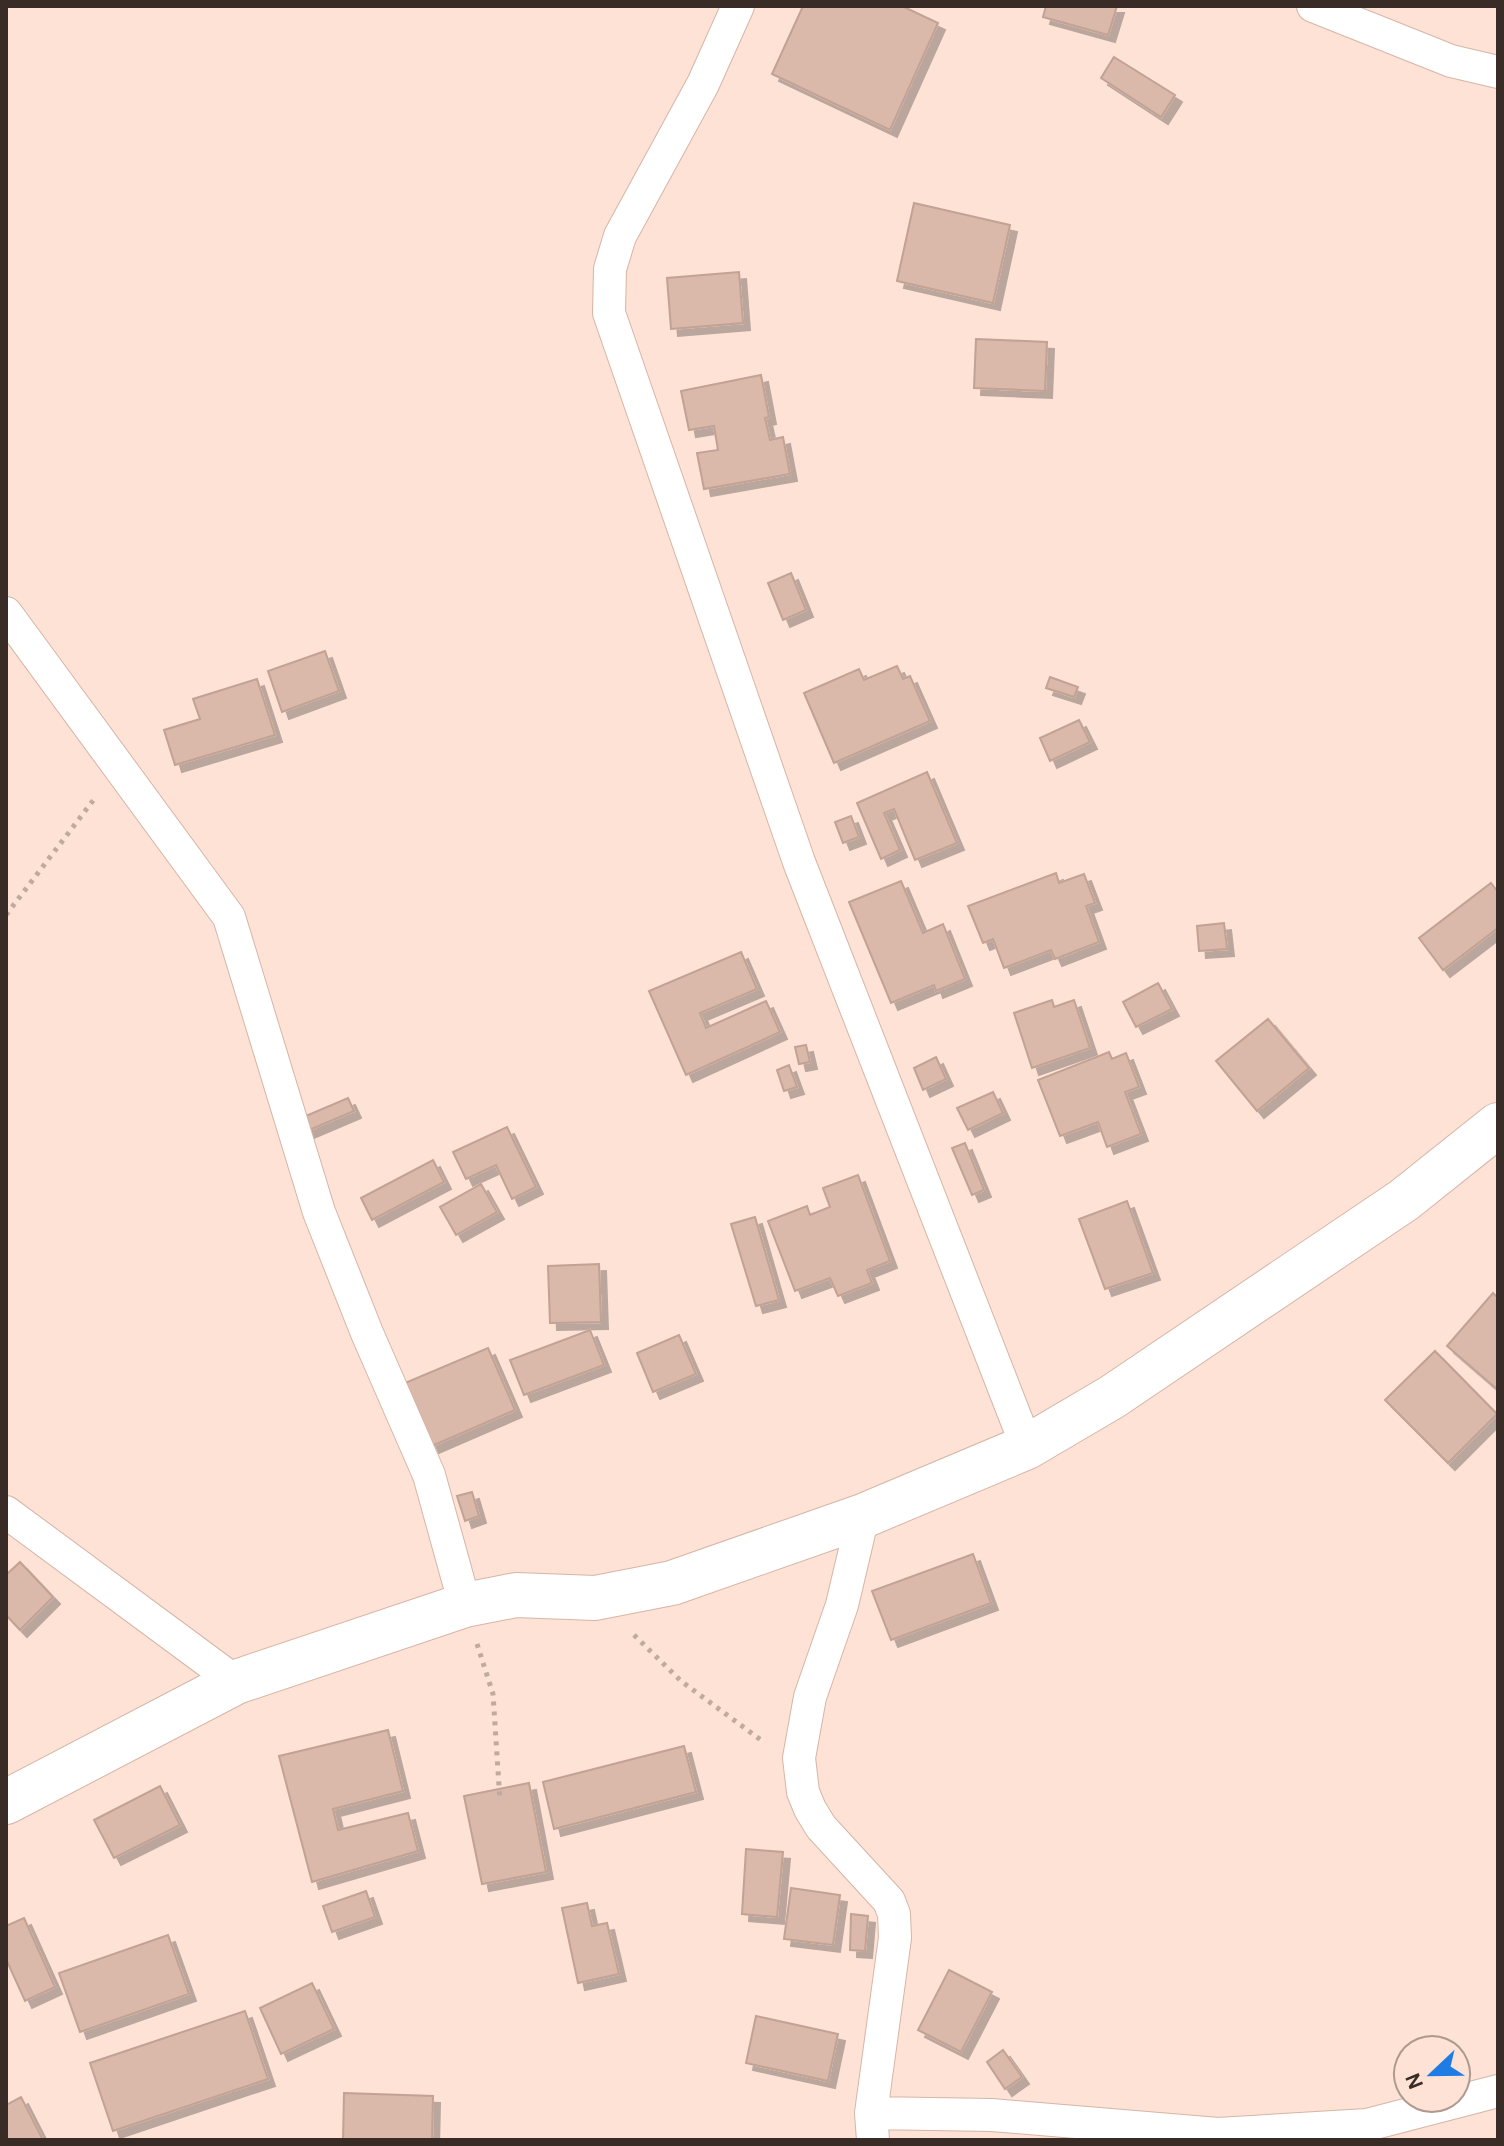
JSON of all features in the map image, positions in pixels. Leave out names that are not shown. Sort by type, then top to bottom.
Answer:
[{"type":"street","points":[[738,6],[703,84],[620,236],[610,269],[609,313],[799,862],[1027,1447]]},
{"type":"street","points":[[1313,6],[1451,61],[1498,72]]},
{"type":"street","points":[[6,613],[229,917],[319,1212],[367,1333],[429,1475],[465,1605]]},
{"type":"street","points":[[6,1802],[236,1682],[465,1605],[516,1595],[595,1598],[672,1583],[863,1516],[1027,1447],[1112,1397],[1404,1200],[1498,1125]]},
{"type":"street","points":[[6,1512],[236,1682]]},
{"type":"street","points":[[863,1516],[842,1605],[810,1697],[799,1758],[803,1792],[810,1809],[821,1827],[882,1892],[894,1914],[895,1938],[872,2126],[992,2115],[1218,2134],[1367,2125],[1498,2091]]},
{"type":"path","points":[[6,915],[120,766]]},
{"type":"path","points":[[595,1598],[681,1681],[763,1741],[799,1758]]},
{"type":"path","points":[[465,1605],[493,1694],[500,1801]]},
{"type":"building","points":[[803,6],[902,6],[938,23],[890,130],[772,74]]},
{"type":"building","points":[[1046,6],[1117,6],[1108,35],[1043,17]]},
{"type":"building","points":[[1114,57],[1175,95],[1161,117],[1101,78]]},
{"type":"building","points":[[914,203],[1010,225],[993,303],[897,281]]},
{"type":"building","points":[[739,272],[743,323],[671,329],[667,278]]},
{"type":"building","points":[[976,339],[1047,342],[1045,391],[974,388]]},
{"type":"building","points":[[761,375],[770,440],[783,437],[790,474],[704,489],[697,453],[718,450],[714,426],[689,430],[681,391]]},
{"type":"building","points":[[791,573],[806,610],[783,620],[768,583]]},
{"type":"building","points":[[325,651],[339,691],[282,712],[268,671]]},
{"type":"building","points":[[897,666],[903,679],[910,676],[930,721],[834,763],[804,693],[859,669],[864,680]]},
{"type":"building","points":[[1050,677],[1078,687],[1074,697],[1046,688]]},
{"type":"building","points":[[257,679],[275,735],[175,765],[164,730],[200,719],[193,699]]},
{"type":"building","points":[[1079,720],[1090,742],[1050,761],[1040,738]]},
{"type":"building","points":[[927,772],[957,843],[915,860],[894,809],[884,813],[900,850],[881,859],[857,803]]},
{"type":"building","points":[[851,816],[859,837],[843,843],[835,822]]},
{"type":"building","points":[[1056,873],[1059,883],[1084,874],[1095,903],[1086,906],[1099,942],[1055,959],[1051,950],[1004,968],[993,939],[983,943],[968,906]]},
{"type":"building","points":[[901,881],[923,933],[943,924],[965,979],[936,991],[934,985],[891,1003],[849,902]]},
{"type":"building","points":[[1491,883],[1498,892],[1498,928],[1443,970],[1419,938]]},
{"type":"building","points":[[1224,923],[1227,949],[1199,951],[1197,926]]},
{"type":"building","points":[[741,952],[757,989],[700,1013],[706,1028],[766,1001],[780,1032],[686,1075],[649,991]]},
{"type":"building","points":[[1158,983],[1172,1009],[1136,1027],[1123,1002]]},
{"type":"building","points":[[1052,1000],[1054,1007],[1074,1000],[1090,1048],[1032,1068],[1014,1013]]},
{"type":"building","points":[[1268,1019],[1309,1068],[1257,1111],[1216,1061]]},
{"type":"building","points":[[806,1045],[810,1062],[799,1064],[795,1047]]},
{"type":"building","points":[[1109,1052],[1112,1059],[1126,1053],[1139,1087],[1125,1092],[1141,1134],[1107,1147],[1098,1122],[1060,1136],[1038,1080]]},
{"type":"building","points":[[936,1057],[946,1079],[923,1090],[914,1068]]},
{"type":"building","points":[[789,1065],[797,1087],[784,1091],[777,1070]]},
{"type":"building","points":[[993,1092],[1003,1113],[968,1130],[957,1108]]},
{"type":"building","points":[[348,1098],[354,1111],[300,1134],[294,1121]]},
{"type":"building","points":[[507,1127],[536,1187],[512,1199],[496,1165],[466,1179],[453,1152]]},
{"type":"building","points":[[965,1143],[984,1190],[972,1195],[952,1148]]},
{"type":"building","points":[[433,1160],[444,1182],[372,1220],[361,1198]]},
{"type":"building","points":[[858,1175],[890,1261],[867,1270],[872,1283],[838,1296],[830,1278],[795,1291],[768,1221],[807,1206],[810,1215],[830,1207],[823,1188]]},
{"type":"building","points":[[481,1184],[497,1212],[456,1235],[440,1207]]},
{"type":"building","points":[[1127,1201],[1153,1273],[1105,1289],[1079,1219]]},
{"type":"building","points":[[755,1217],[779,1300],[756,1306],[731,1224]]},
{"type":"building","points":[[599,1264],[601,1322],[550,1323],[548,1266]]},
{"type":"building","points":[[1493,1293],[1498,1298],[1498,1390],[1447,1346]]},
{"type":"building","points":[[590,1330],[604,1365],[524,1395],[510,1360]]},
{"type":"building","points":[[679,1335],[696,1374],[653,1392],[637,1353]]},
{"type":"building","points":[[488,1348],[515,1410],[432,1446],[405,1383]]},
{"type":"building","points":[[1435,1351],[1497,1414],[1448,1463],[1385,1400]]},
{"type":"building","points":[[472,1492],[479,1516],[465,1521],[457,1496]]},
{"type":"building","points":[[973,1554],[991,1603],[891,1640],[872,1591]]},
{"type":"building","points":[[20,1562],[53,1597],[20,1630],[6,1615],[6,1575]]},
{"type":"building","points":[[388,1730],[403,1791],[333,1809],[338,1830],[408,1813],[418,1851],[312,1882],[279,1756]]},
{"type":"building","points":[[684,1746],[696,1792],[554,1829],[543,1782]]},
{"type":"building","points":[[529,1783],[546,1872],[482,1884],[464,1796]]},
{"type":"building","points":[[160,1786],[180,1825],[114,1858],[94,1820]]},
{"type":"building","points":[[746,1849],[783,1852],[777,1917],[742,1914]]},
{"type":"building","points":[[791,1888],[840,1895],[833,1945],[784,1939]]},
{"type":"building","points":[[366,1891],[375,1917],[332,1932],[323,1906]]},
{"type":"building","points":[[587,1903],[592,1926],[607,1923],[619,1974],[578,1983],[562,1908]]},
{"type":"building","points":[[851,1914],[868,1916],[865,1951],[850,1950]]},
{"type":"building","points":[[24,1918],[55,1987],[25,2001],[6,1959],[6,1926]]},
{"type":"building","points":[[168,1935],[189,1994],[80,2032],[59,1973]]},
{"type":"building","points":[[949,1970],[992,1992],[961,2052],[918,2030]]},
{"type":"building","points":[[312,1983],[334,2029],[281,2054],[260,2008]]},
{"type":"building","points":[[245,2011],[268,2079],[113,2131],[90,2063]]},
{"type":"building","points":[[756,2016],[838,2034],[828,2081],[746,2063]]},
{"type":"building","points":[[1003,2050],[1022,2077],[1005,2089],[987,2062]]},
{"type":"building","points":[[344,2093],[433,2096],[432,2140],[343,2140]]},
{"type":"building","points":[[21,2097],[43,2140],[6,2140],[6,2105]]}]
